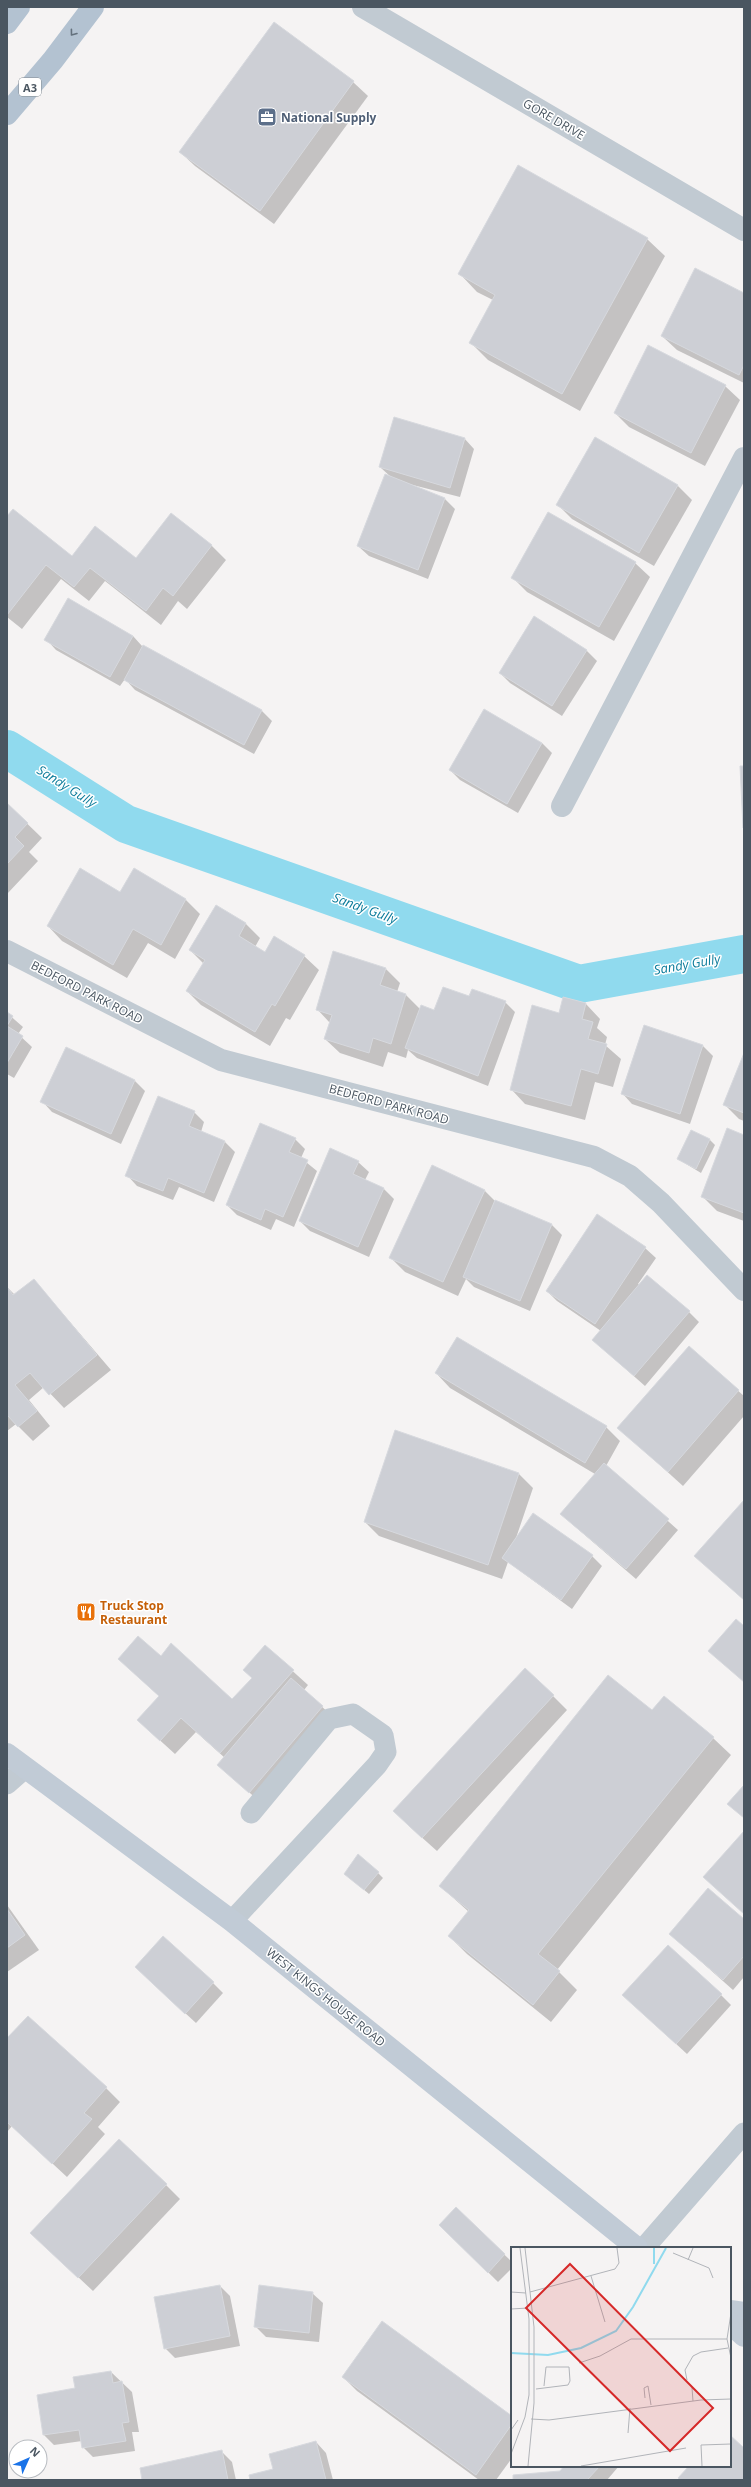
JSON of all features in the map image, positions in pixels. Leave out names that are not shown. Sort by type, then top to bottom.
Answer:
[{"type":"main road","name":"A3","points":[[7,114],[53,60],[93,7]]},
{"type":"main road","name":"WEST KINGS HOUSE ROAD","points":[[7,1754],[232,1921],[636,2247]]},
{"type":"main road","points":[[731,2311],[744,2313]]},
{"type":"main road","points":[[731,2324],[744,2336]]},
{"type":"street","name":"GORE DRIVE","points":[[363,7],[744,230]]},
{"type":"street","points":[[562,806],[744,458]]},
{"type":"street","name":"BEDFORD PARK ROAD","points":[[7,952],[221,1060],[594,1157],[630,1176],[661,1202],[744,1290]]},
{"type":"lane","points":[[232,1921],[377,1765],[386,1752],[383,1735],[353,1714],[329,1719],[251,1813]]},
{"type":"lane","points":[[7,1784],[25,1768]]},
{"type":"lane","points":[[645,2247],[744,2133]]},
{"type":"building","name":"National Supply","points":[[274,22],[354,81],[260,211],[179,152]]},
{"type":"building","points":[[518,165],[648,238],[562,394],[469,343],[495,295],[458,274]]},
{"type":"building","points":[[695,268],[744,293],[744,365],[739,375],[661,336]]},
{"type":"building","points":[[648,345],[726,385],[691,453],[614,413]]},
{"type":"building","points":[[394,417],[465,438],[450,488],[379,467]]},
{"type":"building","points":[[595,437],[678,485],[639,553],[556,505]]},
{"type":"building","points":[[385,474],[445,498],[418,570],[357,546]]},
{"type":"building","points":[[13,509],[72,556],[95,526],[136,558],[171,513],[212,545],[173,596],[163,588],[146,611],[90,568],[74,587],[46,565],[7,615],[7,516]]},
{"type":"building","points":[[548,512],[636,562],[599,627],[511,578]]},
{"type":"building","points":[[68,598],[133,636],[110,677],[44,640]]},
{"type":"building","points":[[534,616],[587,650],[552,706],[499,673]]},
{"type":"building","points":[[143,645],[262,710],[244,745],[124,680]]},
{"type":"building","points":[[484,709],[542,743],[507,804],[449,770]]},
{"type":"building","points":[[740,766],[744,766],[744,828],[743,828]]},
{"type":"building","points":[[7,803],[28,823],[15,837],[24,846],[7,864]]},
{"type":"building","points":[[80,868],[120,892],[134,868],[186,899],[161,945],[133,929],[113,965],[47,926]]},
{"type":"building","points":[[216,905],[246,923],[239,936],[265,952],[274,936],[305,955],[275,1006],[272,1004],[255,1032],[186,991],[205,960],[189,950]]},
{"type":"building","points":[[333,951],[386,968],[380,985],[406,994],[391,1044],[373,1038],[369,1053],[324,1039],[332,1015],[316,1010]]},
{"type":"building","points":[[443,987],[469,996],[472,989],[506,1001],[478,1076],[405,1048],[421,1005],[434,1010]]},
{"type":"building","points":[[563,997],[586,1003],[582,1019],[593,1022],[588,1039],[607,1044],[598,1074],[581,1069],[571,1106],[510,1090],[532,1005],[559,1013]]},
{"type":"building","points":[[7,1012],[13,1016],[7,1026]]},
{"type":"building","points":[[644,1025],[703,1045],[680,1114],[621,1094]]},
{"type":"building","points":[[7,1026],[23,1036],[7,1063]]},
{"type":"building","points":[[66,1047],[135,1080],[111,1134],[40,1102]]},
{"type":"building","points":[[744,1053],[744,1113],[723,1105]]},
{"type":"building","points":[[158,1096],[195,1111],[189,1126],[225,1141],[204,1193],[168,1178],[163,1191],[125,1176]]},
{"type":"building","points":[[260,1123],[296,1138],[289,1152],[308,1160],[283,1217],[265,1209],[261,1220],[226,1205]]},
{"type":"building","points":[[727,1128],[744,1135],[744,1213],[701,1197]]},
{"type":"building","points":[[691,1130],[710,1139],[696,1169],[677,1159]]},
{"type":"building","points":[[330,1148],[359,1161],[353,1174],[384,1188],[358,1247],[299,1221]]},
{"type":"building","points":[[432,1165],[485,1190],[443,1282],[389,1258]]},
{"type":"building","points":[[495,1200],[552,1224],[520,1301],[463,1277]]},
{"type":"building","points":[[597,1214],[646,1247],[595,1324],[546,1291]]},
{"type":"building","points":[[647,1275],[690,1311],[634,1376],[592,1340]]},
{"type":"building","points":[[34,1279],[97,1355],[49,1395],[30,1373],[15,1385],[37,1411],[18,1427],[7,1415],[7,1287],[13,1295]]},
{"type":"building","points":[[457,1337],[607,1426],[585,1463],[435,1373]]},
{"type":"building","points":[[689,1346],[739,1390],[668,1472],[617,1428]]},
{"type":"building","points":[[395,1430],[519,1473],[488,1565],[364,1522]]},
{"type":"building","points":[[604,1463],[669,1519],[626,1569],[560,1514]]},
{"type":"building","points":[[744,1500],[744,1600],[694,1556]]},
{"type":"building","points":[[533,1513],[593,1555],[561,1600],[502,1558]]},
{"type":"building","points":[[736,1619],[744,1626],[744,1682],[708,1651]]},
{"type":"building","points":[[138,1636],[161,1656],[171,1643],[232,1699],[252,1678],[243,1670],[265,1645],[294,1670],[220,1753],[181,1718],[160,1741],[137,1720],[159,1696],[118,1659]]},
{"type":"building","points":[[525,1668],[554,1695],[422,1838],[393,1811]]},
{"type":"building","points":[[608,1675],[652,1710],[664,1696],[714,1737],[538,1954],[560,1971],[533,2005],[448,1936],[469,1910],[439,1886]]},
{"type":"building","points":[[291,1678],[323,1706],[249,1793],[217,1765]]},
{"type":"building","points":[[744,1785],[744,1818],[727,1804]]},
{"type":"building","points":[[744,1831],[744,1914],[703,1877]]},
{"type":"building","points":[[358,1854],[379,1872],[364,1890],[344,1874]]},
{"type":"building","points":[[708,1888],[744,1919],[744,1956],[723,1980],[669,1934]]},
{"type":"building","points":[[7,1909],[25,1935],[7,1948]]},
{"type":"building","points":[[163,1936],[214,1982],[185,2014],[135,1967]]},
{"type":"building","points":[[668,1945],[722,1994],[676,2044],[622,1995]]},
{"type":"building","points":[[28,2016],[107,2087],[84,2113],[92,2119],[52,2164],[7,2122],[7,2038]]},
{"type":"building","points":[[119,2139],[167,2184],[78,2278],[30,2233]]},
{"type":"building","points":[[456,2207],[505,2254],[488,2273],[439,2225]]},
{"type":"building","points":[[220,2285],[230,2336],[164,2349],[154,2297]]},
{"type":"building","points":[[259,2285],[313,2292],[309,2333],[254,2327]]},
{"type":"building","points":[[382,2321],[511,2415],[511,2425],[476,2475],[342,2377]]},
{"type":"building","points":[[111,2371],[113,2383],[122,2381],[129,2422],[122,2423],[126,2441],[82,2448],[79,2430],[43,2435],[37,2395],[75,2388],[73,2377]]},
{"type":"building","points":[[731,2436],[744,2448],[744,2480],[680,2480],[678,2478],[688,2467],[731,2467]]},
{"type":"building","points":[[316,2441],[326,2480],[250,2480],[249,2475],[273,2469],[269,2454]]},
{"type":"building","points":[[222,2450],[228,2480],[142,2480],[140,2468]]},
{"type":"building","points":[[563,2467],[599,2467],[587,2480],[513,2480],[513,2475],[560,2471]]},
{"type":"waterway","name":"Sandy Gully","points":[[7,749],[126,824],[579,984],[744,954]]},
{"type":"place","name":"National Supply","points":[[267,117]]},
{"type":"place","name":"Truck Stop Restaurant","points":[[86,1612]]}]
